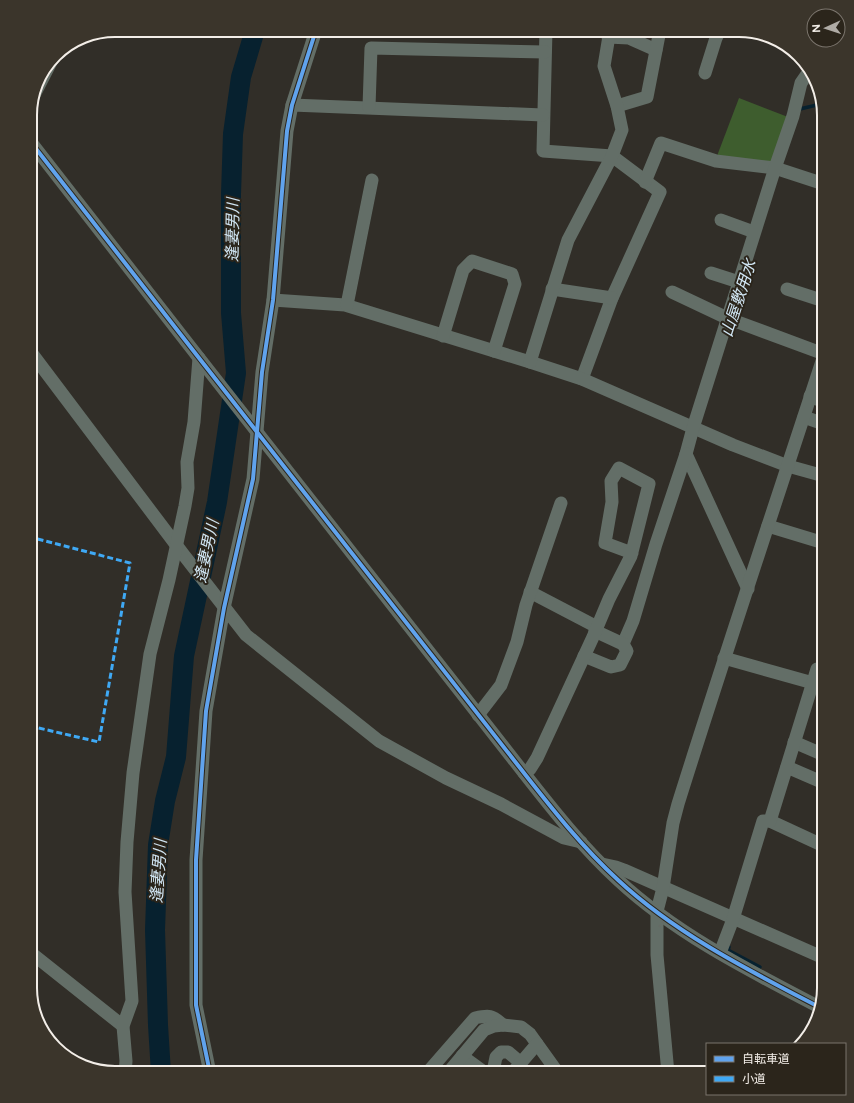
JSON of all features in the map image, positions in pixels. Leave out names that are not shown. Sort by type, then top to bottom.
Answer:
[{"type":"street","points":[[209,1066],[196,1005],[196,860],[206,710],[222,605],[253,479],[255,429],[273,300],[287,131],[292,105],[314,37]]},
{"type":"street","points":[[546,37],[543,151],[612,156],[660,192],[612,298],[582,380]]},
{"type":"street","points":[[530,362],[568,240],[612,156],[622,130],[617,106],[604,66],[609,37]]},
{"type":"street","points":[[624,37],[656,50]]},
{"type":"street","points":[[617,106],[647,97],[659,37]]},
{"type":"street","points":[[705,73],[714,37]]},
{"type":"street","points":[[369,107],[371,48],[545,52]]},
{"type":"street","points":[[622,644],[633,621],[754,232],[793,116],[802,83],[806,76]]},
{"type":"street","points":[[292,105],[543,115]]},
{"type":"street","points":[[645,182],[661,143],[716,161],[775,168],[817,182]]},
{"type":"street","points":[[37,150],[478,715],[552,809],[581,842],[619,881],[657,911],[720,953],[815,1005]]},
{"type":"street","points":[[347,305],[372,180]]},
{"type":"street","points":[[721,220],[754,232]]},
{"type":"street","points":[[443,336],[463,270],[472,262],[512,274],[514,284],[494,351]]},
{"type":"street","points":[[711,273],[739,282]]},
{"type":"street","points":[[787,288],[817,299]]},
{"type":"street","points":[[552,289],[612,298]]},
{"type":"street","points":[[672,292],[727,318],[817,352]]},
{"type":"street","points":[[273,300],[347,305],[530,362],[582,380],[733,445],[788,466],[817,474]]},
{"type":"street","points":[[37,360],[179,549],[246,635],[379,741],[446,778],[501,804],[564,838],[581,842]]},
{"type":"street","points":[[126,1066],[123,1026],[132,1001],[125,892],[127,842],[133,773],[150,654],[169,580],[179,549],[188,488],[187,462],[194,422],[201,362]]},
{"type":"street","points":[[667,1066],[657,955],[657,911],[663,888],[678,804],[724,658],[748,589],[817,376]]},
{"type":"street","points":[[810,396],[817,399]]},
{"type":"street","points":[[804,417],[817,422]]},
{"type":"street","points":[[686,454],[748,589]]},
{"type":"street","points":[[524,773],[530,769],[538,758],[609,599],[632,554],[649,484],[619,468],[611,481],[612,502],[605,542],[632,554]]},
{"type":"street","points":[[478,715],[501,685],[518,642],[526,605],[560,503]]},
{"type":"street","points":[[768,526],[817,541]]},
{"type":"street","points":[[530,592],[622,644],[627,651],[620,666],[611,667],[584,656]]},
{"type":"street","points":[[724,658],[813,683]]},
{"type":"street","points":[[770,821],[817,669]]},
{"type":"street","points":[[794,742],[817,752]]},
{"type":"street","points":[[787,767],[817,780]]},
{"type":"street","points":[[720,953],[733,919],[764,821],[770,821],[817,843]]},
{"type":"street","points":[[602,864],[620,868],[817,955]]},
{"type":"street","points":[[37,958],[123,1026]]},
{"type":"street","points":[[433,1066],[475,1018],[490,1016],[495,1018],[503,1025]]},
{"type":"street","points":[[454,1066],[484,1030],[494,1026],[503,1025],[521,1026],[530,1034],[553,1066]]},
{"type":"street","points":[[521,1066],[537,1044]]},
{"type":"street","points":[[494,1066],[496,1057],[501,1052],[508,1052],[518,1066]]},
{"type":"street","points":[[462,1056],[476,1066]]},
{"type":"path","points":[[659,927],[671,911]]},
{"type":"green space","points":[[739,98],[788,117],[771,163],[717,156]]},
{"type":"waterway","name":"逢妻男川","points":[[161,1066],[155,930],[158,845],[165,801],[176,757],[184,656],[217,502],[236,373],[231,313],[231,194],[233,134],[241,77],[253,37]]},
{"type":"waterway","name":"山屋敷用水","points":[[800,109],[816,105]]},
{"type":"waterway","points":[[729,947],[728,950],[760,967]]},
{"type":"marked path","points":[[37,539],[130,563],[99,742],[37,728]]},
{"type":"cycle path","points":[[209,1066],[196,1005],[196,860],[206,711],[224,608],[253,479],[262,372],[273,300],[287,131],[292,105],[314,37]]},
{"type":"cycle path","points":[[37,150],[557,815],[581,842],[618,880],[664,918],[740,965],[815,1005]]}]
